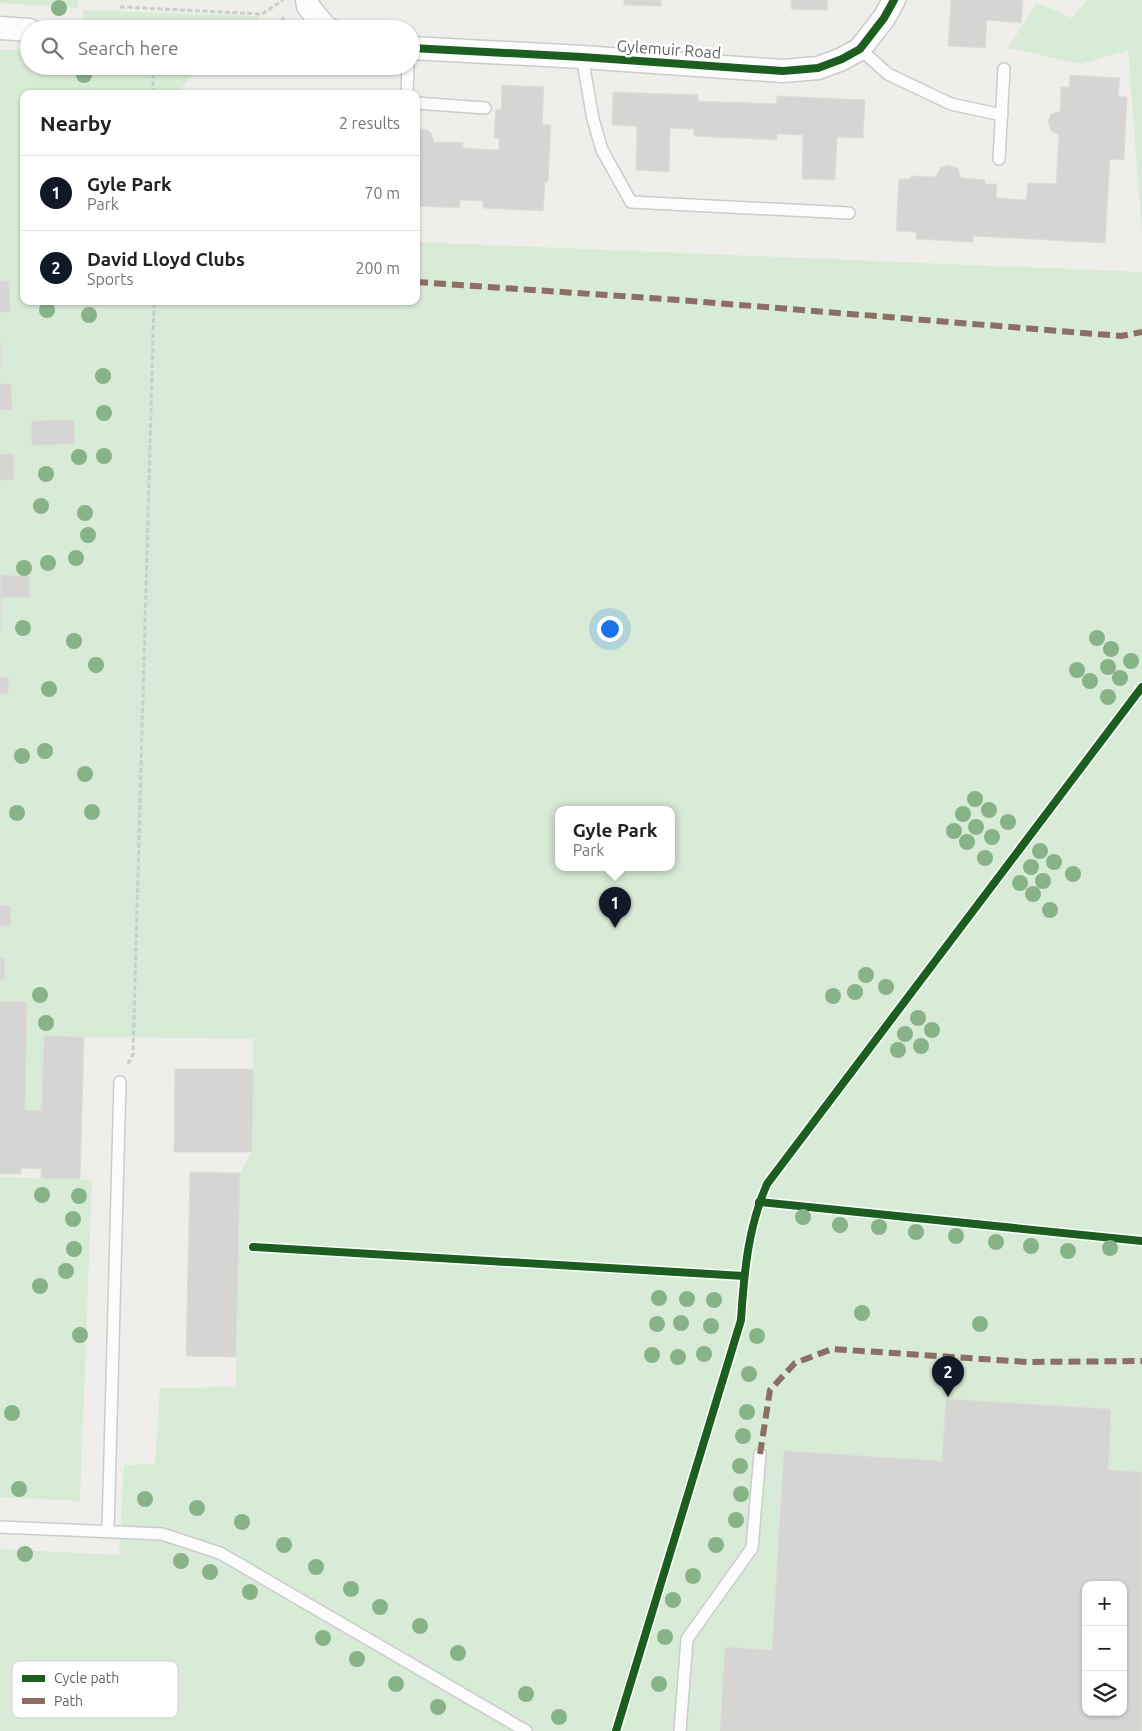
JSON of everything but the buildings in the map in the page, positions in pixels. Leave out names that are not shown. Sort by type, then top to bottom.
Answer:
[{"type":"street","points":[[307,0],[308,6],[319,20]]},
{"type":"street","name":"Gylemuir Road","points":[[420,48],[783,70],[818,68],[842,59],[860,49],[884,18],[894,0]]},
{"type":"street","points":[[0,28],[20,29]]},
{"type":"lane","points":[[860,49],[888,74],[951,104],[1002,115]]},
{"type":"lane","points":[[582,57],[593,119],[602,150],[632,202],[849,213]]},
{"type":"lane","points":[[1000,159],[1004,70]]},
{"type":"lane","points":[[407,90],[408,75]]},
{"type":"lane","points":[[420,103],[485,108]]},
{"type":"lane","points":[[108,1531],[120,1082]]},
{"type":"lane","points":[[680,1731],[687,1639],[752,1548],[760,1454]]},
{"type":"lane","points":[[0,1527],[162,1534],[220,1553],[526,1731]]},
{"type":"path","points":[[120,7],[262,14],[283,0]]},
{"type":"path","points":[[153,75],[153,90]]},
{"type":"path","points":[[120,1082],[133,1054],[154,305]]},
{"type":"green space","points":[[0,0],[78,0],[78,8],[0,3]]},
{"type":"green space","points":[[1087,0],[1142,0],[1142,233],[1128,49],[1081,64],[1008,48],[1037,3],[1072,18]]},
{"type":"green space","points":[[83,10],[259,16],[259,20],[83,20]]},
{"type":"green space","points":[[0,50],[20,50],[20,75],[193,75],[181,90],[20,90],[20,305],[420,305],[420,242],[1142,272],[1142,1731],[0,1731],[0,1549],[119,1555],[124,1465],[155,1464],[160,1388],[236,1387],[240,1173],[252,1152],[253,1039],[84,1037],[42,1111],[25,1110],[27,1002],[0,1001],[0,480],[13,480],[14,454],[0,454]]},
{"type":"green space","points":[[0,1177],[92,1180],[80,1501],[0,1497]]},
{"type":"marked path","points":[[420,282],[679,300],[1121,336],[1142,332]]},
{"type":"marked path","points":[[760,1454],[770,1390],[795,1363],[832,1349],[1028,1362],[1142,1361]]},
{"type":"cycle path","points":[[420,48],[582,57],[783,71],[818,68],[842,59],[860,49],[884,18],[894,0]]},
{"type":"cycle path","points":[[616,1731],[741,1320],[751,1234],[767,1184],[1142,687]]},
{"type":"cycle path","points":[[759,1202],[1142,1241]]},
{"type":"cycle path","points":[[253,1247],[744,1276]]},
{"type":"place","name":"Gyle Park","points":[[615,928]]},
{"type":"place","name":"David Lloyd Clubs","points":[[948,1397]]}]
